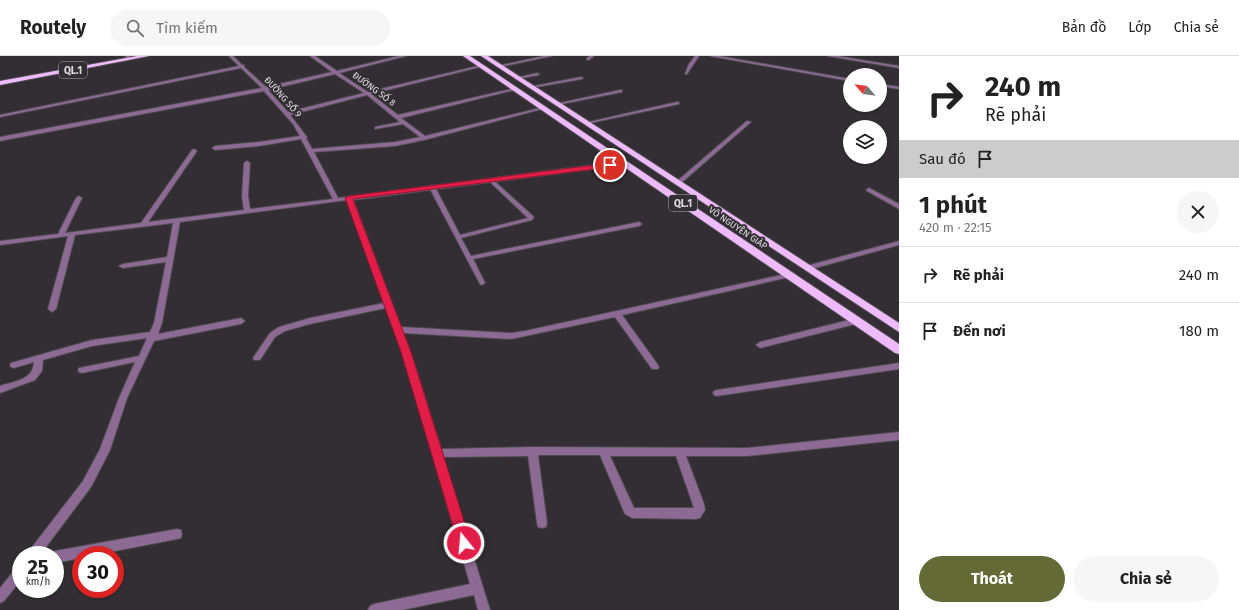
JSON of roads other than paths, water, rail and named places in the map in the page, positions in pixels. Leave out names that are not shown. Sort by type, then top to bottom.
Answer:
[{"type":"highway","name":"QL.1","points":[[0,82],[129,56]]},
{"type":"highway","name":"QL.1","points":[[0,82],[146,56]]},
{"type":"highway","name":"VÕ NGUYÊN GIÁP","points":[[466,56],[899,350]]},
{"type":"highway","name":"VÕ NGUYÊN GIÁP","points":[[484,56],[899,328]]},
{"type":"street","name":"ĐƯỜNG SỐ 9","points":[[231,56],[266,89],[295,122],[336,199]]},
{"type":"street","name":"ĐƯỜNG SỐ 8","points":[[312,56],[368,94],[398,116],[424,138]]},
{"type":"street","points":[[0,139],[266,89],[404,56]]},
{"type":"street","points":[[499,66],[550,56]]},
{"type":"street","points":[[588,59],[592,56]]},
{"type":"street","points":[[686,73],[690,64],[697,56]]},
{"type":"street","points":[[712,56],[843,79]]},
{"type":"street","points":[[830,56],[899,67]]},
{"type":"street","points":[[0,116],[243,66]]},
{"type":"street","points":[[287,114],[433,76],[482,66]]},
{"type":"street","points":[[517,78],[538,74]]},
{"type":"street","points":[[531,87],[581,78]]},
{"type":"street","points":[[887,86],[899,88]]},
{"type":"street","points":[[398,116],[516,89]]},
{"type":"street","points":[[557,104],[620,91]]},
{"type":"street","points":[[586,123],[677,103]]},
{"type":"street","points":[[311,151],[383,145],[424,138],[544,108]]},
{"type":"street","points":[[376,128],[405,122]]},
{"type":"street","points":[[678,183],[749,122]]},
{"type":"street","points":[[215,148],[259,144],[304,137]]},
{"type":"street","points":[[143,225],[194,151]]},
{"type":"street","points":[[246,211],[245,196],[248,162]]},
{"type":"street","points":[[0,243],[624,163]]},
{"type":"street","points":[[869,190],[899,207]]},
{"type":"street","points":[[61,235],[79,198]]},
{"type":"street","points":[[349,198],[399,330],[484,610]]},
{"type":"street","points":[[40,546],[78,498],[96,469],[105,450],[123,398],[153,336],[158,323],[177,220]]},
{"type":"street","points":[[52,309],[72,234]]},
{"type":"street","points":[[808,268],[899,243]]},
{"type":"street","points":[[123,266],[169,260]]},
{"type":"street","points":[[399,330],[511,336],[790,275]]},
{"type":"street","points":[[257,358],[274,333],[279,330],[306,322],[389,305]]},
{"type":"street","points":[[616,314],[655,366]]},
{"type":"street","points":[[14,365],[92,343],[153,336],[241,320]]},
{"type":"street","points":[[760,345],[857,321]]},
{"type":"street","points":[[0,390],[32,378],[38,371],[39,358]]},
{"type":"street","points":[[82,370],[142,358]]},
{"type":"street","points":[[717,393],[899,366]]},
{"type":"street","points":[[437,452],[753,451],[899,436]]},
{"type":"street","points":[[532,451],[542,523]]},
{"type":"street","points":[[603,451],[629,510],[632,513],[696,514],[700,510],[699,504],[679,451]]},
{"type":"street","points":[[64,555],[177,534]]},
{"type":"street","points":[[0,598],[12,583]]},
{"type":"street","points":[[374,610],[478,588]]},
{"type":"lane","points":[[458,237],[530,219],[531,217],[491,180]]},
{"type":"lane","points":[[432,187],[482,283]]},
{"type":"lane","points":[[469,258],[639,224]]}]
